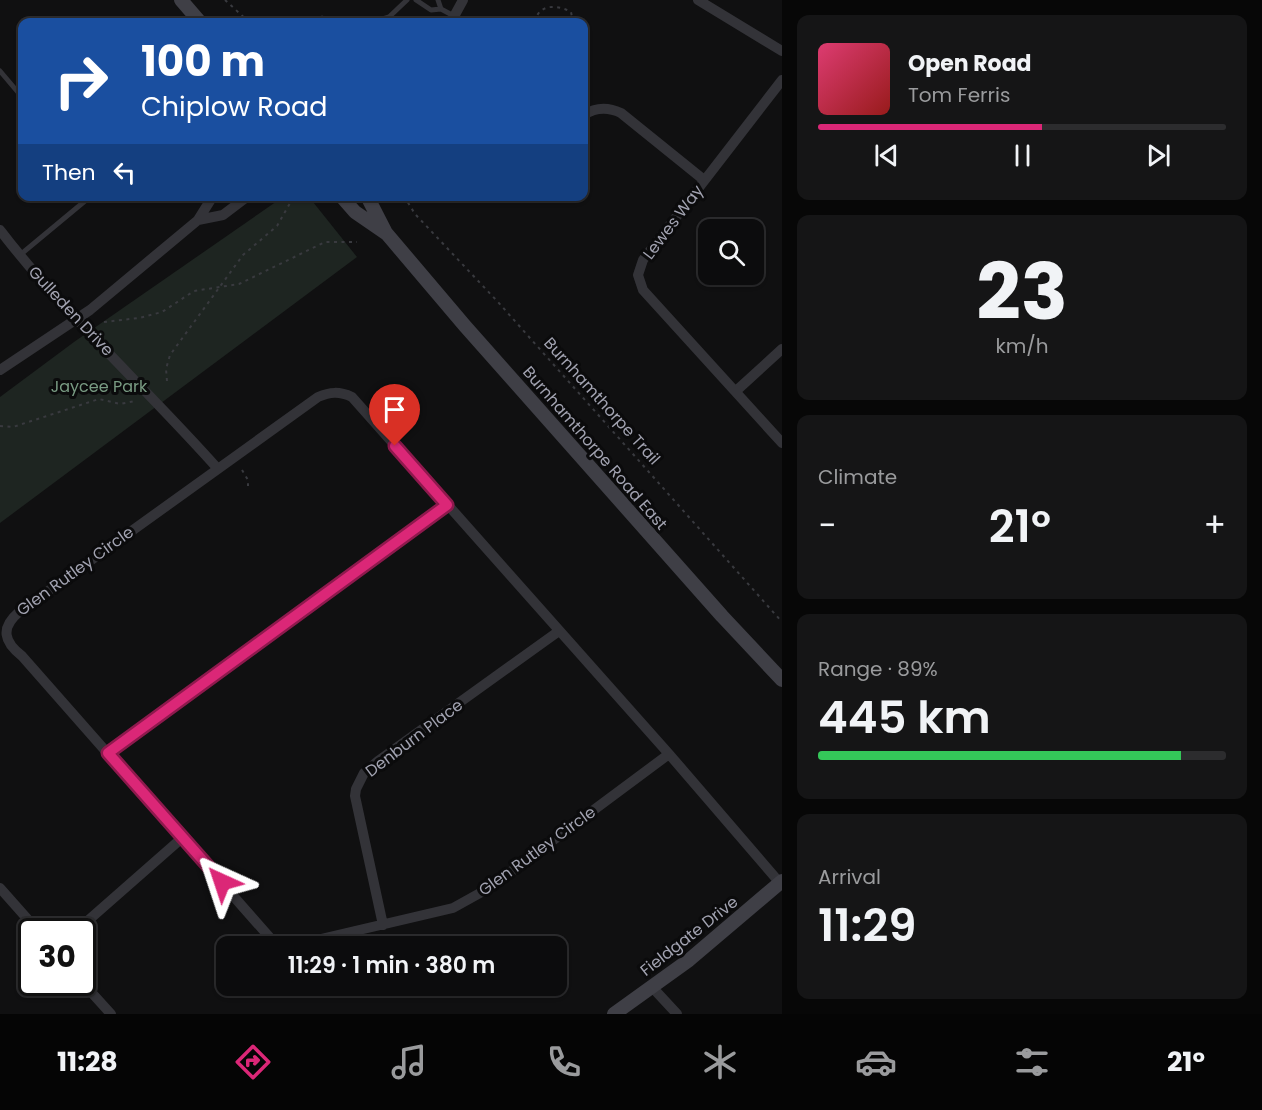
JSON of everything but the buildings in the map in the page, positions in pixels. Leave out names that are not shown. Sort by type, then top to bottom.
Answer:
[{"type":"main road","points":[[181,0],[197,18]]},
{"type":"main road","name":"Burnhamthorpe Road East","points":[[345,201],[355,212],[387,234]]},
{"type":"main road","name":"Burnhamthorpe Road East","points":[[370,201],[387,234],[465,326],[706,599],[782,680]]},
{"type":"main road","name":"Fieldgate Drive","points":[[614,1014],[689,960],[781,882]]},
{"type":"street","points":[[454,18],[463,0]]},
{"type":"street","points":[[698,0],[782,51]]},
{"type":"street","name":"Lewes Way","points":[[782,80],[643,260],[638,275],[644,290],[782,443]]},
{"type":"street","points":[[588,113],[604,108],[621,113],[704,180]]},
{"type":"street","points":[[0,370],[76,320],[198,220],[210,201]]},
{"type":"street","points":[[198,220],[223,214],[241,201]]},
{"type":"street","name":"Gulleden Drive","points":[[0,230],[76,320],[171,416],[218,469]]},
{"type":"street","points":[[736,391],[782,349]]},
{"type":"street","name":"Glen Rutley Circle","points":[[669,754],[489,888],[453,908],[291,946],[283,945],[272,940],[108,753],[11,647],[6,628],[9,619],[318,397],[328,392],[338,392],[352,397],[669,754],[781,882]]},
{"type":"street","points":[[108,753],[447,505]]},
{"type":"street","name":"Denburn Place","points":[[383,925],[356,809],[356,789],[364,773],[559,631]]},
{"type":"street","points":[[91,918],[182,838]]},
{"type":"street","points":[[0,888],[27,918]]},
{"type":"street","points":[[652,987],[677,1014]]},
{"type":"street","points":[[95,996],[111,1014]]},
{"type":"lane","points":[[386,18],[407,0]]},
{"type":"lane","points":[[416,0],[431,10],[441,9]]},
{"type":"lane","points":[[438,0],[441,9],[452,18]]},
{"type":"lane","points":[[0,71],[18,92]]},
{"type":"lane","points":[[20,255],[85,201]]},
{"type":"path","points":[[225,0],[245,18]]},
{"type":"path","points":[[537,18],[543,8],[550,7],[567,9],[571,12],[572,18]]},
{"type":"path","points":[[167,381],[166,369],[170,355],[243,255],[276,226],[291,201]]},
{"type":"path","name":"Burnhamthorpe Trail","points":[[407,201],[415,214],[501,305],[782,622]]},
{"type":"path","points":[[104,322],[139,318],[162,312],[194,291],[239,284],[325,242],[357,242]]},
{"type":"path","points":[[0,426],[13,427],[99,399],[120,404],[135,401]]},
{"type":"path","points":[[242,470],[248,480],[248,486]]},
{"type":"green space","name":"Jaycee Park","points":[[277,201],[312,201],[357,257],[0,523],[0,397],[74,342]]},
{"type":"route","points":[[222,882],[108,753],[447,505],[395,446]]}]
